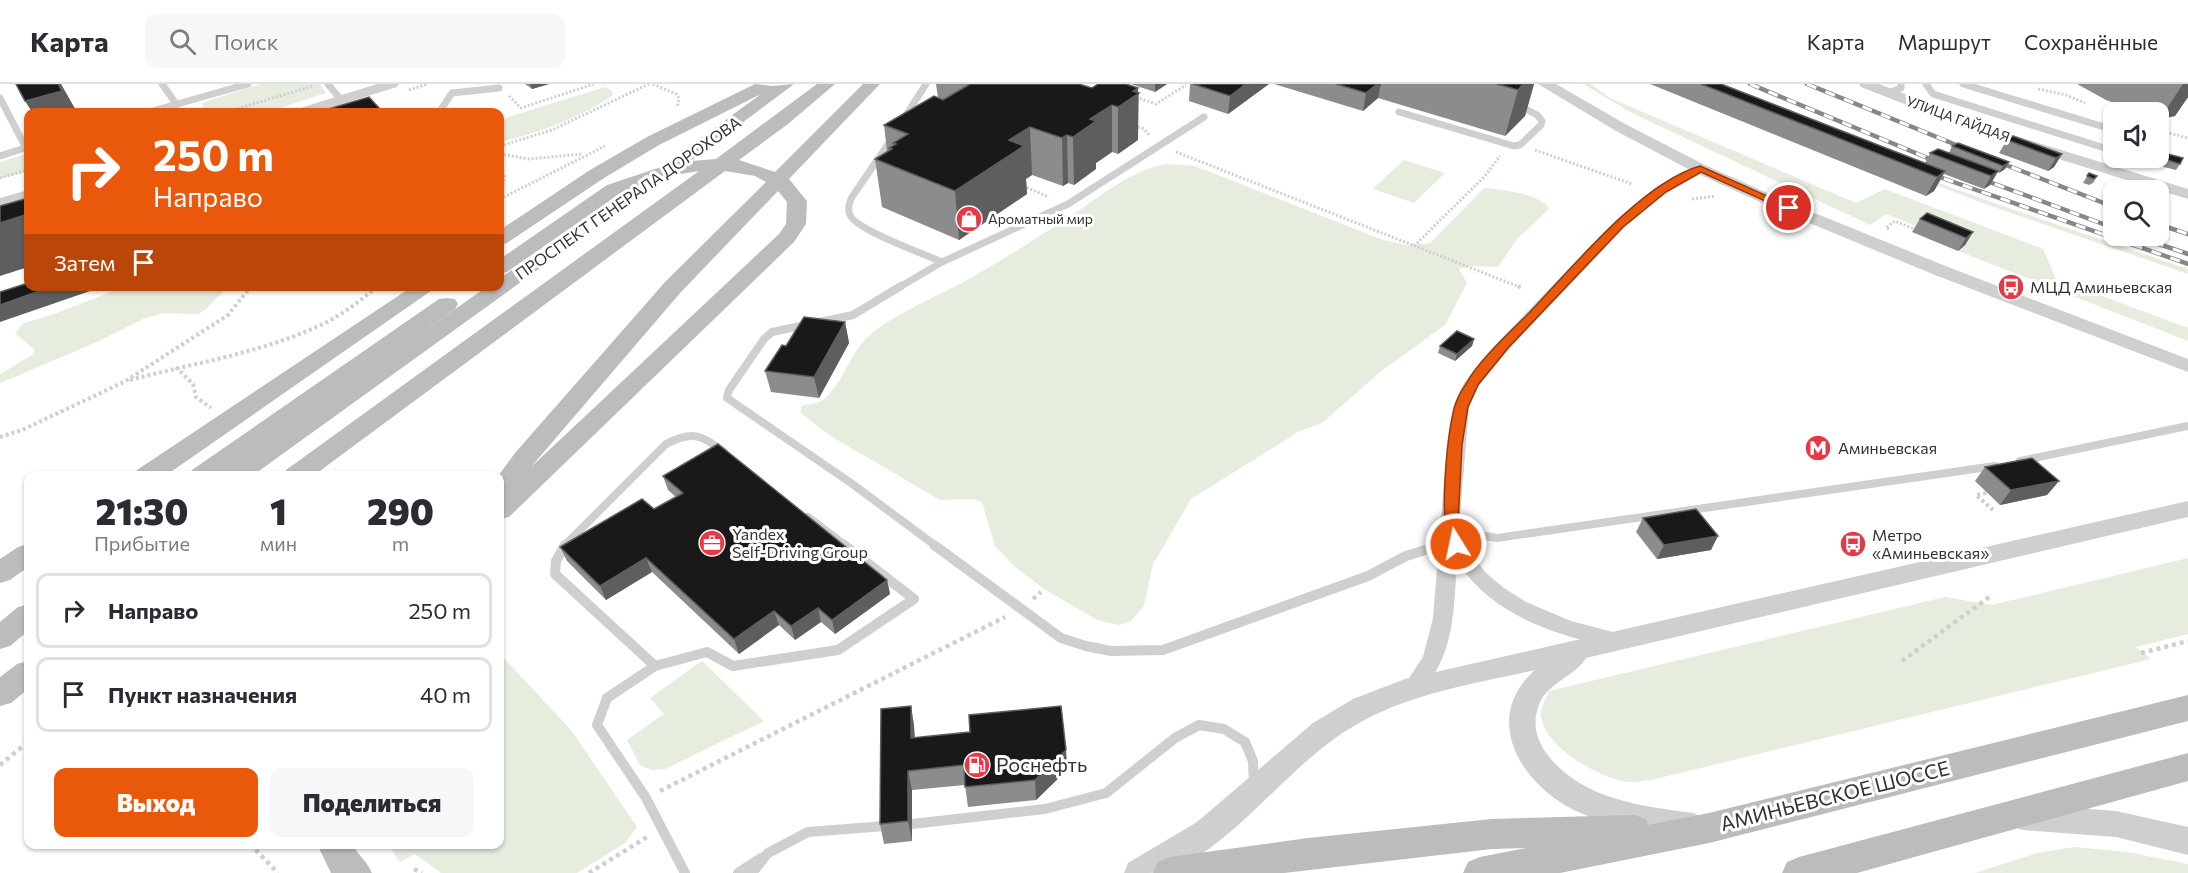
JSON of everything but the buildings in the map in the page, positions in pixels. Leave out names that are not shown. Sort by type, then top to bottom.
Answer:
[{"type":"main road","points":[[504,236],[597,174],[653,141],[766,84]]},
{"type":"main road","name":"ПРОСПЕКТ ГЕНЕРАЛА ДОРОХОВА","points":[[504,284],[786,84]]},
{"type":"main road","name":"ПРОСПЕКТ ГЕНЕРАЛА ДОРОХОВА","points":[[302,471],[763,134],[827,84]]},
{"type":"main road","points":[[504,486],[524,459],[673,287],[872,84]]},
{"type":"main road","points":[[504,265],[614,189],[633,179],[671,169],[708,165],[739,167],[765,174],[783,184],[797,201],[796,224],[787,238],[561,455],[504,506]]},
{"type":"main road","points":[[153,471],[421,291]]},
{"type":"main road","points":[[208,471],[465,291]]},
{"type":"main road","name":"ПРОСПЕКТ ГЕНЕРАЛА ДОРОХОВА","points":[[241,471],[495,291]]},
{"type":"main road","points":[[0,573],[24,557]]},
{"type":"main road","points":[[0,638],[24,620]]},
{"type":"main road","points":[[0,694],[24,676]]},
{"type":"main road","name":"АМИНЬЕВСКОЕ ШОССЕ","points":[[1480,873],[1709,828],[2188,708]]},
{"type":"main road","points":[[1798,873],[1876,857],[2011,816],[2188,767]]},
{"type":"main road","points":[[1170,873],[1308,854],[1492,834],[1709,828]]},
{"type":"main road","points":[[337,849],[344,863],[355,873]]},
{"type":"street","points":[[315,108],[392,84]]},
{"type":"street","points":[[1545,84],[1700,169],[1894,253],[2188,366]]},
{"type":"street","name":"УЛИЦА ГАЙДАЯ","points":[[1866,84],[1894,88],[1997,135],[2188,194]]},
{"type":"street","points":[[1414,687],[1433,660],[1441,628],[1456,445],[1461,407],[1472,383],[1504,345],[1620,225],[1662,189],[1700,169]]},
{"type":"street","points":[[0,204],[24,196]]},
{"type":"street","points":[[1139,873],[1216,825],[1254,789],[1329,729],[1362,708],[1414,687],[2188,509]]},
{"type":"street","points":[[1450,532],[1464,562],[1493,593],[1536,615],[1581,633],[1619,641]]},
{"type":"street","points":[[1578,651],[1534,688],[1520,720],[1524,744],[1546,776],[1569,794],[1605,810],[1657,821],[1709,828]]},
{"type":"street","points":[[2011,816],[2116,825],[2188,842]]},
{"type":"lane","points":[[162,84],[177,105]]},
{"type":"lane","points":[[173,108],[248,84]]},
{"type":"lane","points":[[328,84],[341,100]]},
{"type":"lane","points":[[444,84],[452,93]]},
{"type":"lane","points":[[926,84],[852,197],[848,205],[848,215],[856,224],[942,262]]},
{"type":"lane","points":[[1926,84],[1933,94],[2103,148]]},
{"type":"lane","points":[[1963,84],[2103,127]]},
{"type":"lane","points":[[441,108],[452,93],[499,88]]},
{"type":"lane","points":[[0,98],[24,142]]},
{"type":"lane","points":[[1399,112],[1506,145],[1520,145],[1541,125],[1542,121],[1537,115],[1513,103]]},
{"type":"lane","points":[[1204,117],[1068,204],[942,262],[853,315],[777,330],[764,339],[729,390],[727,398],[850,483],[1061,638],[1084,647],[1137,653],[1163,650],[1368,576],[1450,532],[1462,531],[1477,536],[1497,538],[2004,465]]},
{"type":"lane","points":[[0,156],[24,149]]},
{"type":"lane","points":[[879,158],[890,162]]},
{"type":"lane","points":[[2015,462],[2188,426]]},
{"type":"lane","points":[[655,666],[555,574],[556,561],[565,545],[672,440],[693,433],[706,438],[734,460]]},
{"type":"lane","points":[[685,873],[646,798],[597,725],[607,698],[655,666],[707,652],[733,666],[838,650],[914,599],[801,511]]},
{"type":"lane","points":[[912,824],[1045,808],[1106,793],[1175,738],[1199,726],[1224,729],[1245,742],[1253,761],[1254,789]]},
{"type":"lane","points":[[738,873],[768,853],[808,832],[885,826]]},
{"type":"lane","points":[[752,873],[768,853]]},
{"type":"path","points":[[239,108],[320,84]]},
{"type":"path","points":[[499,88],[521,108],[594,84]]},
{"type":"path","points":[[504,145],[552,130],[651,84],[676,94],[680,98],[680,105],[675,111]]},
{"type":"path","points":[[1129,102],[1136,97],[1156,104],[1186,85]]},
{"type":"path","points":[[1125,123],[1144,129],[1160,146],[1522,288]]},
{"type":"path","points":[[2169,132],[2187,136]]},
{"type":"path","points":[[504,195],[609,144]]},
{"type":"path","points":[[1414,246],[1485,176],[1506,145]]},
{"type":"path","points":[[1520,145],[1632,184]]},
{"type":"path","points":[[504,155],[529,159],[589,153]]},
{"type":"path","points":[[0,178],[24,171]]},
{"type":"path","points":[[1015,183],[1033,190]]},
{"type":"path","points":[[1916,230],[1925,233]]},
{"type":"path","points":[[0,437],[68,410],[124,382],[228,315],[247,291]]},
{"type":"path","points":[[124,382],[176,367],[223,360],[269,347],[341,314],[372,291]]},
{"type":"path","points":[[176,367],[193,384],[196,397],[213,409]]},
{"type":"path","points":[[1993,510],[1976,495],[1999,490]]},
{"type":"path","points":[[646,798],[1022,609],[1041,592]]},
{"type":"path","points":[[1902,661],[1992,595]]},
{"type":"path","points":[[2141,653],[2188,641]]},
{"type":"path","points":[[0,765],[24,745]]},
{"type":"path","points":[[589,873],[663,827]]},
{"type":"path","points":[[255,849],[278,873]]},
{"type":"path","points":[[414,868],[422,873]]},
{"type":"shaded area","points":[[261,84],[320,84],[326,93],[280,108],[202,108],[204,106],[201,103]]},
{"type":"shaded area","points":[[1583,84],[1591,84],[1610,98],[1856,203],[1885,189],[2043,249],[2056,279],[2188,328],[2188,341],[1958,251],[1964,245],[1886,214],[1870,225],[1632,113]]},
{"type":"shaded area","points":[[605,87],[611,90],[613,95],[573,118],[504,141],[504,120],[508,117]]},
{"type":"shaded area","points":[[1834,145],[2103,240],[2103,245],[1985,204]]},
{"type":"shaded area","points":[[24,154],[24,172],[0,179],[0,162]]},
{"type":"shaded area","points":[[1404,160],[1445,173],[1414,203],[1373,189]]},
{"type":"shaded area","points":[[1167,164],[1195,166],[1383,240],[1407,245],[1430,243],[1484,188],[1530,196],[1545,204],[1549,209],[1517,239],[1498,267],[1471,266],[1459,269],[1467,283],[1445,325],[1380,372],[1322,423],[1298,432],[1191,499],[1153,564],[1144,606],[1131,621],[1119,625],[1097,620],[1044,589],[1014,566],[995,546],[982,502],[972,499],[940,500],[829,435],[801,413],[801,406],[821,401],[830,393],[857,349],[883,325],[1000,261],[1130,177]]},
{"type":"shaded area","points":[[2107,246],[2120,246],[2188,269],[2188,274]]},
{"type":"shaded area","points":[[114,291],[224,291],[198,314],[163,313],[143,319],[95,343],[0,383],[0,374],[34,354],[34,349],[15,333],[24,323]]},
{"type":"shaded area","points":[[2188,558],[2188,634],[2136,647],[2151,659],[1651,780],[1626,782],[1585,766],[1560,747],[1543,725],[1541,710],[1549,691],[1945,597],[1992,605]]},
{"type":"shaded area","points":[[504,658],[571,730],[637,827],[625,843],[577,873],[441,873],[415,854],[400,862],[391,849],[504,849]]},
{"type":"shaded area","points":[[702,661],[764,721],[665,769],[652,770],[640,765],[627,740],[664,714],[650,698]]},
{"type":"shaded area","points":[[2074,847],[2127,852],[2188,864],[2188,873],[1975,873],[2037,853]]},
{"type":"railway","points":[[1750,84],[1942,164]]},
{"type":"railway","points":[[1807,84],[1971,151]]},
{"type":"railway","points":[[1993,160],[2103,203]]},
{"type":"railway","points":[[1925,172],[2188,264]]},
{"type":"railway","points":[[1976,177],[2103,224]]},
{"type":"railway","points":[[2169,228],[2188,234]]},
{"type":"railway","points":[[2164,246],[2188,254]]},
{"type":"place","name":"Ароматный мир","points":[[969,219]]},
{"type":"place","name":"МЦД Аминьевская","points":[[2011,287]]},
{"type":"place","name":"Аминьевская","points":[[1818,448]]},
{"type":"place","name":"Yandex Self-Driving Group","points":[[712,543]]},
{"type":"place","name":"Метро «Аминьевская»","points":[[1853,544]]},
{"type":"place","name":"Роснефть","points":[[977,765]]},
{"type":"route","points":[[1456,544],[1451,523],[1456,445],[1461,407],[1472,383],[1504,345],[1620,225],[1662,189],[1700,169],[1789,208]]}]
